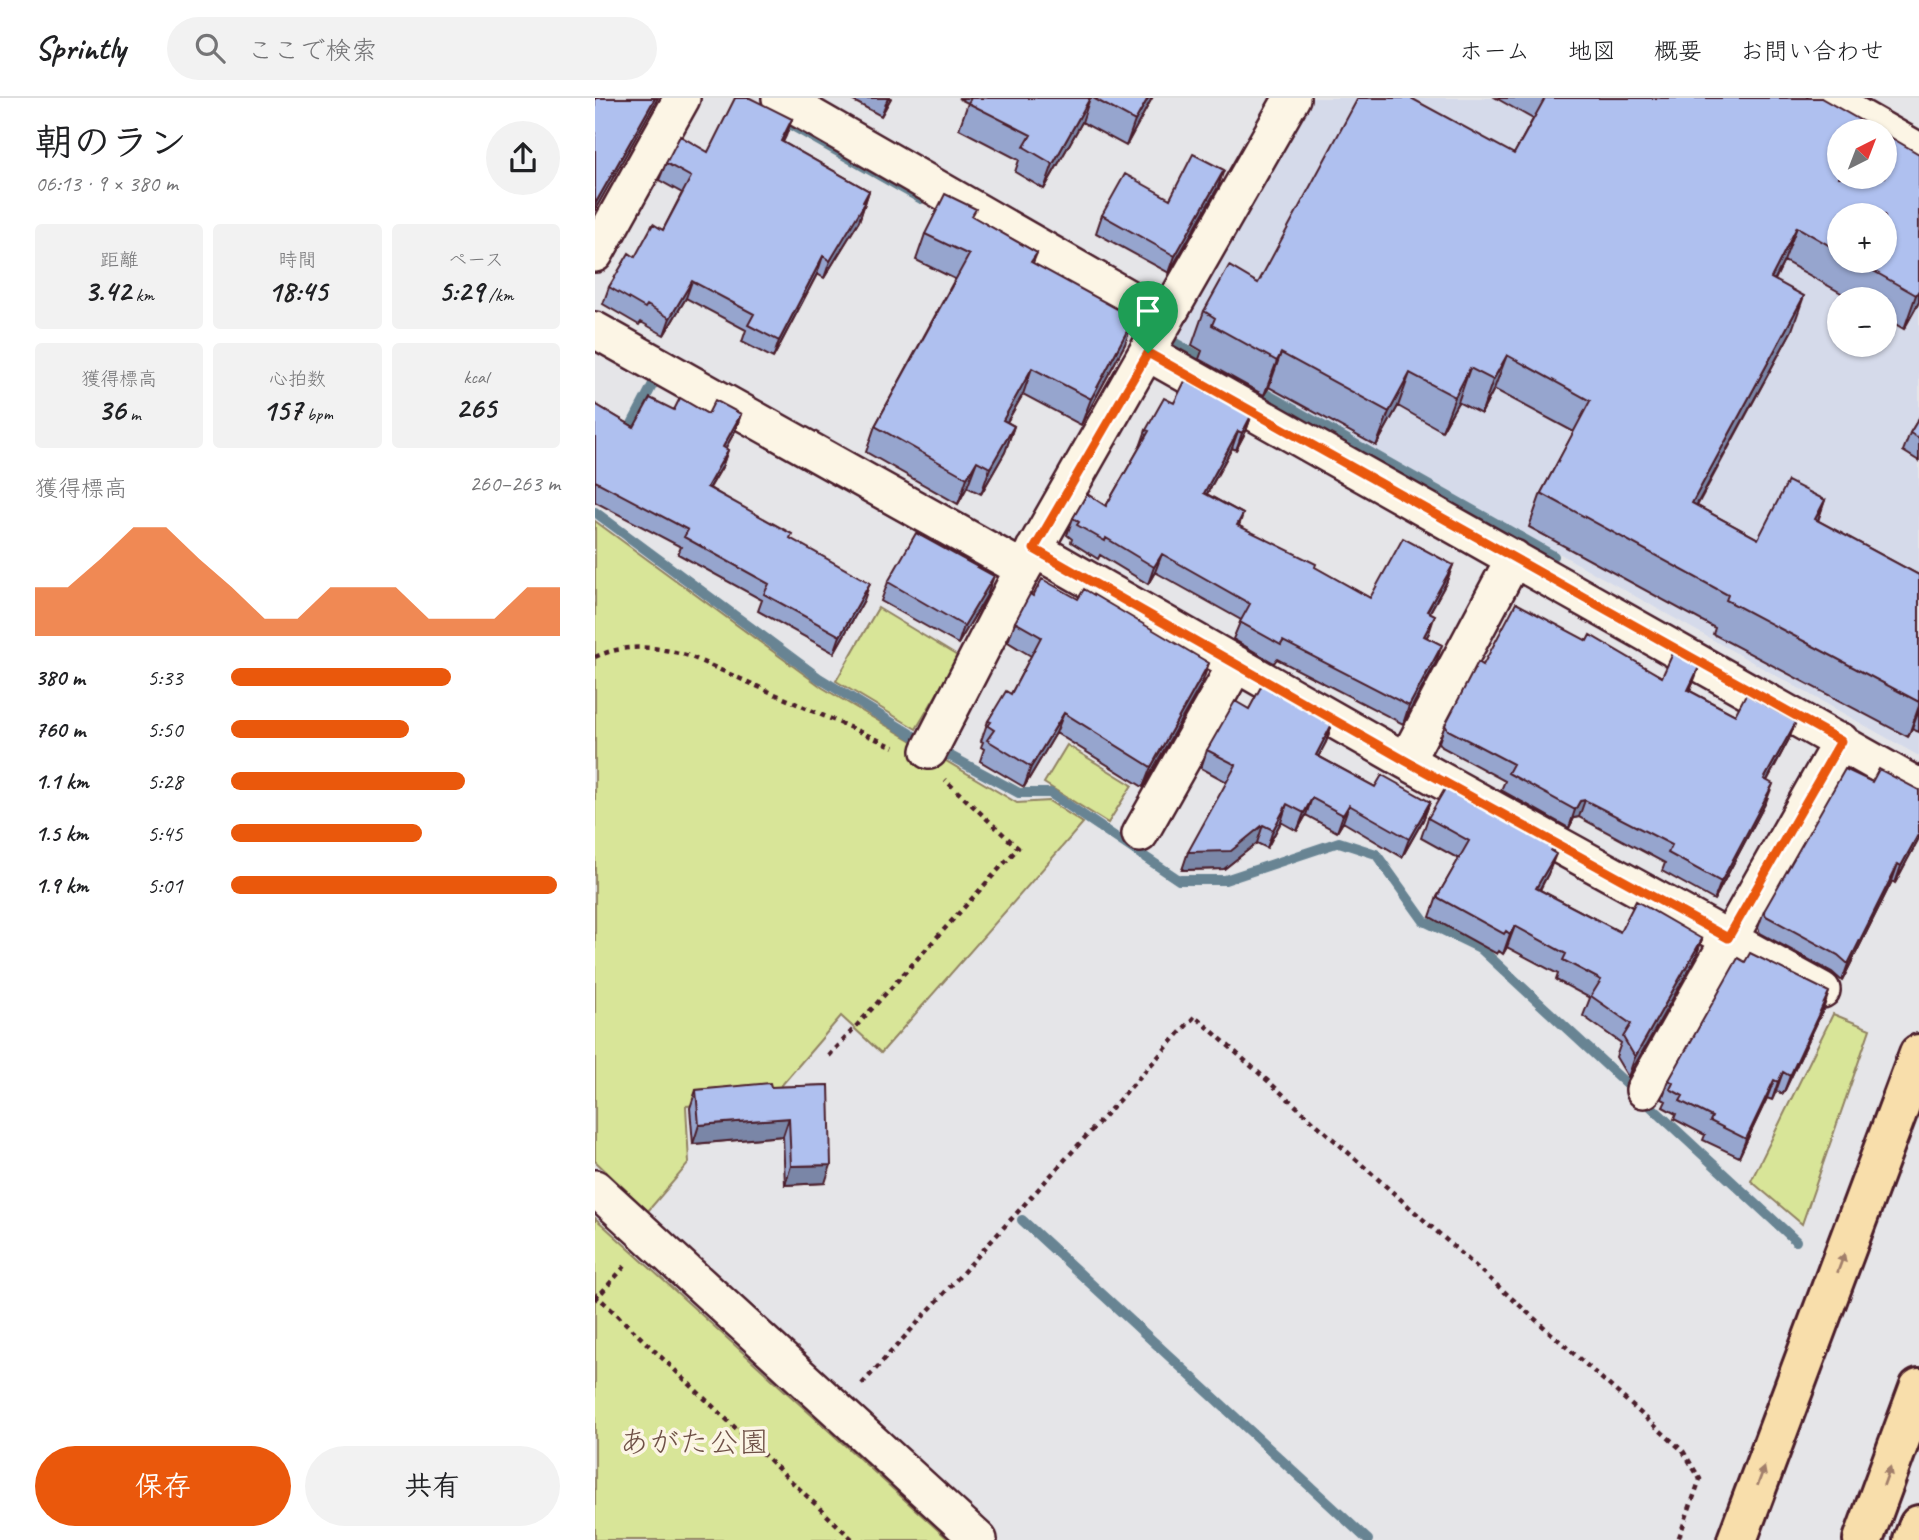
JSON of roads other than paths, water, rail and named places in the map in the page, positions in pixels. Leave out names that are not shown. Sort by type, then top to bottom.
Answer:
[{"type":"highway","points":[[1737,1540],[1919,1054]]},
{"type":"highway","points":[[1863,1540],[1919,1388]]},
{"type":"highway","points":[[1913,1540],[1919,1525]]},
{"type":"street","points":[[595,254],[682,98]]},
{"type":"street","points":[[780,98],[1165,319]]},
{"type":"street","points":[[929,751],[1029,559],[1292,98]]},
{"type":"street","points":[[1826,98],[1919,151]]},
{"type":"street","points":[[595,330],[1029,559],[1235,664],[1822,990]]},
{"type":"street","points":[[1148,353],[1919,787]]},
{"type":"street","points":[[1406,761],[1514,558]]},
{"type":"street","points":[[1140,834],[1235,664]]},
{"type":"street","points":[[1644,1090],[1841,741]]},
{"type":"street","points":[[595,1188],[979,1540]]},
{"type":"waterway","points":[[780,119],[921,199]]},
{"type":"waterway","points":[[1172,341],[1213,364]]},
{"type":"waterway","points":[[625,437],[653,384]]},
{"type":"waterway","points":[[1254,387],[1554,556]]},
{"type":"waterway","points":[[595,512],[819,678],[917,738],[1019,793],[1050,793],[1179,880],[1225,880],[1339,842],[1376,854],[1424,921],[1480,948],[1796,1241]]},
{"type":"waterway","points":[[1022,1220],[1368,1540]]},
{"type":"park label","name":"あがた公園","points":[[694,1442]]}]
